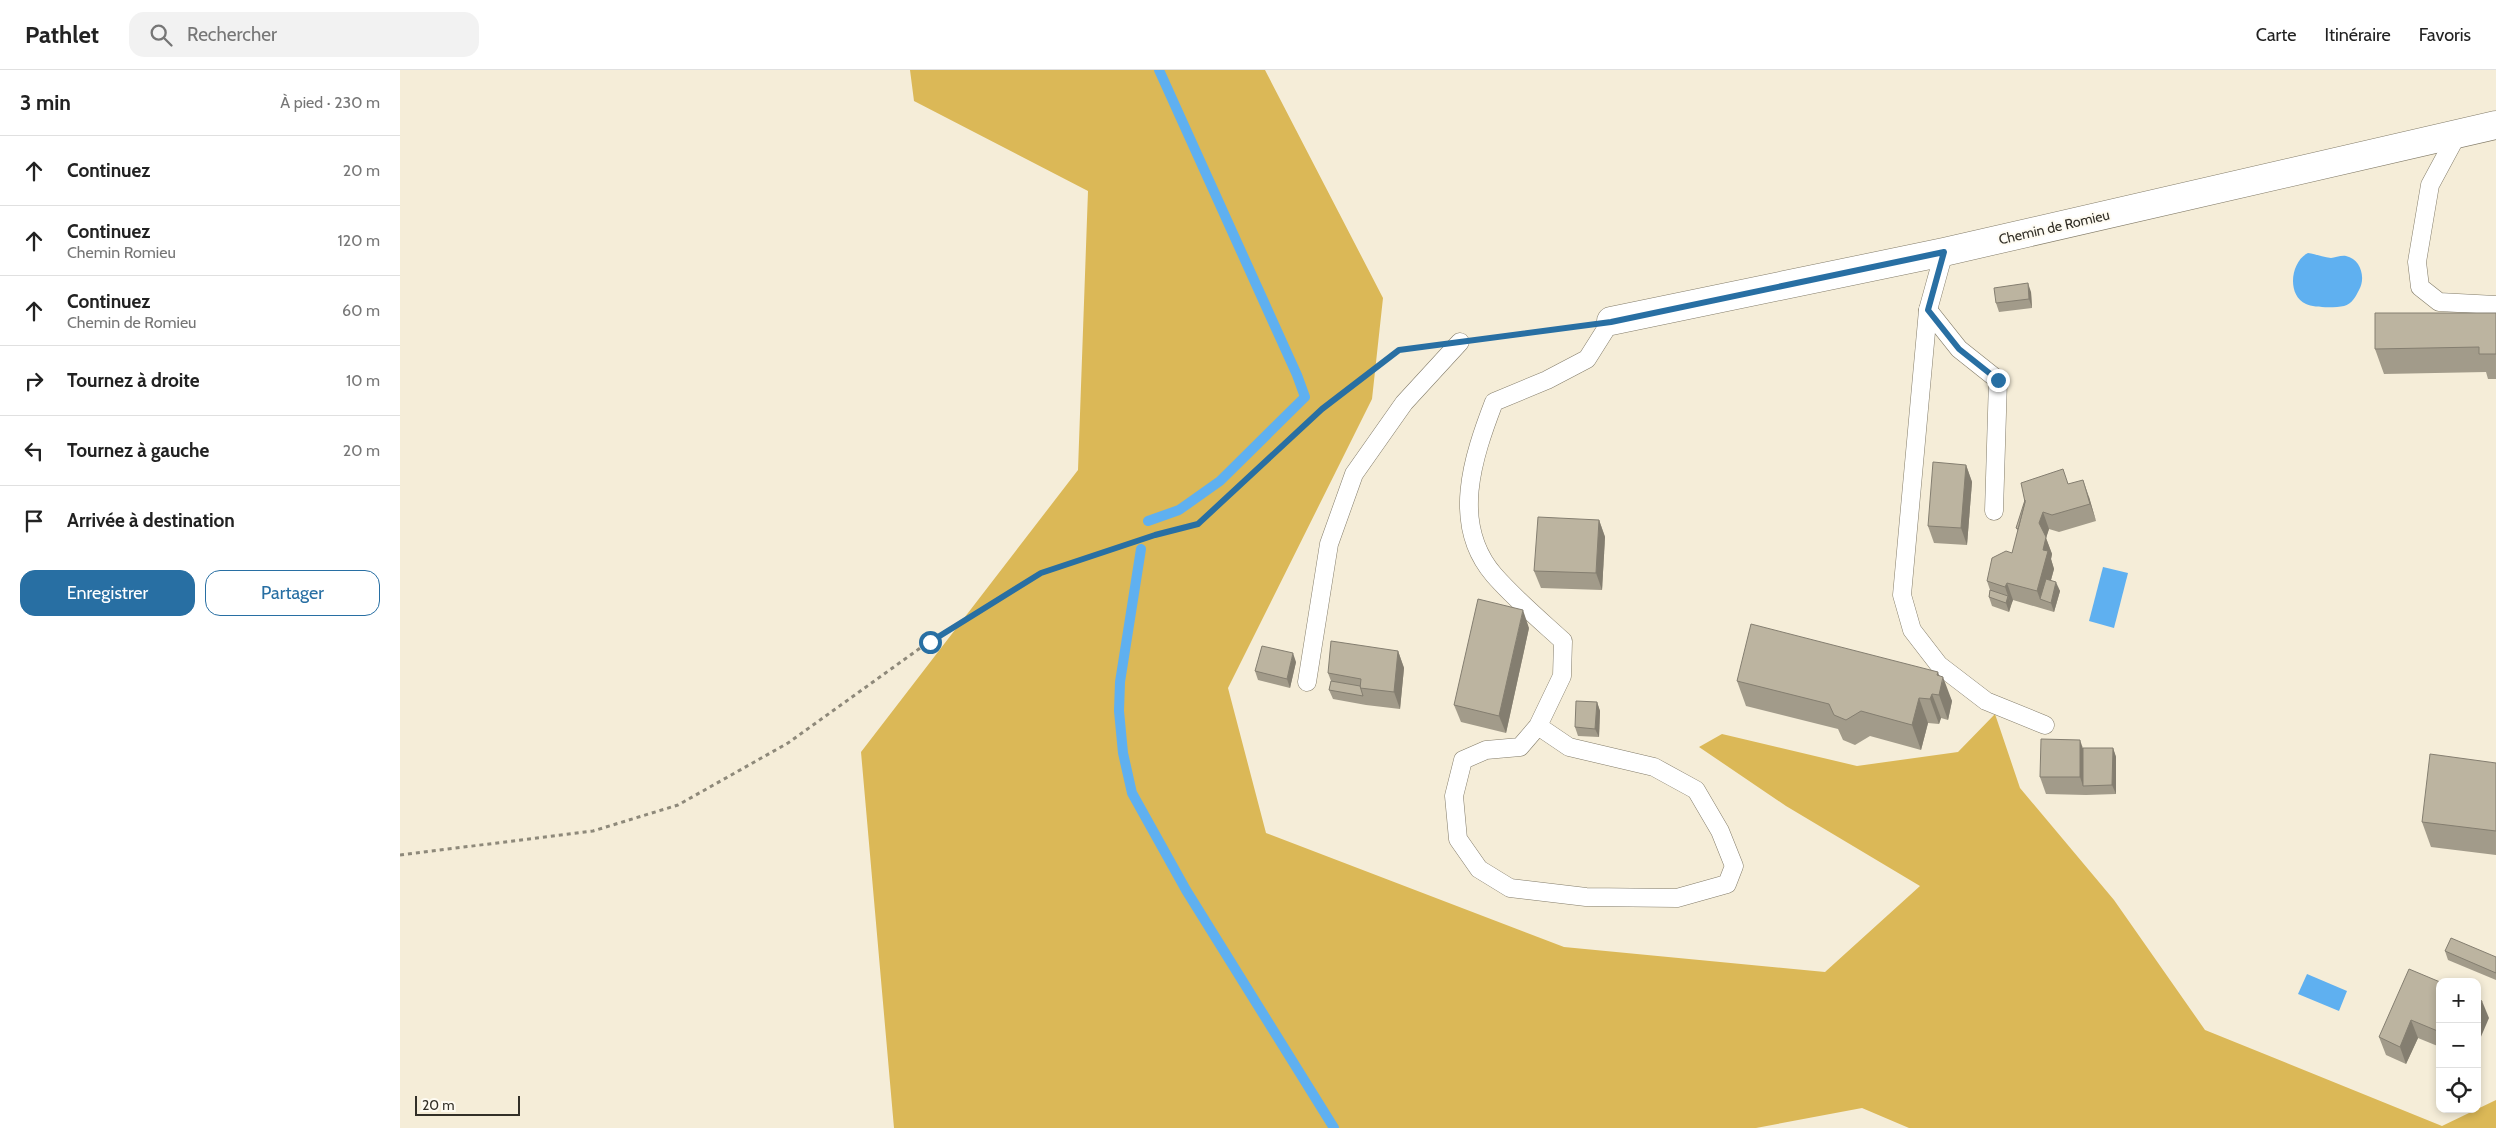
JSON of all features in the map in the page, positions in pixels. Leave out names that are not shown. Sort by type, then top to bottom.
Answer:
[{"type":"street","name":"Chemin de Romieu","points":[[1611,322],[1944,252],[2496,125]]},
{"type":"lane","points":[[2457,135],[2430,185],[2417,262],[2420,287],[2439,302],[2496,305]]},
{"type":"lane","points":[[1944,252],[1928,310],[1902,595],[1912,630],[1939,666],[1986,702],[2045,725]]},
{"type":"lane","points":[[1928,310],[1959,349],[1998,380],[1994,511]]},
{"type":"lane","points":[[1538,726],[1569,747],[1654,767],[1696,790],[1720,831],[1734,866],[1727,884],[1677,898],[1586,897],[1510,888],[1479,869],[1458,839],[1454,796],[1463,760],[1486,750],[1520,747],[1538,726],[1562,676],[1563,641],[1493,574],[1473,540],[1468,505],[1476,451],[1494,402],[1547,380],[1587,359],[1611,322]]},
{"type":"lane","points":[[1307,682],[1329,544],[1354,474],[1404,403],[1460,342]]},
{"type":"path","points":[[400,855],[593,831],[678,805],[788,743],[930,642],[1041,573],[1155,535],[1198,524],[1322,409],[1399,350],[1611,322]]},
{"type":"shaded area","points":[[910,70],[1265,70],[1383,298],[1372,399],[1228,688],[1266,833],[1564,947],[1825,972],[1920,886],[1786,806],[1699,747],[1722,734],[1857,766],[1958,752],[1995,714],[2020,788],[2114,900],[2205,1030],[2442,1126],[2469,1113],[2481,1113],[2481,1107],[2496,1100],[2496,1128],[1909,1128],[1862,1108],[1756,1128],[894,1128],[861,752],[1078,470],[1088,191],[914,101]]},
{"type":"water","points":[[2308,253],[2331,258],[2346,256],[2359,265],[2362,275],[2361,285],[2357,295],[2349,304],[2340,307],[2319,307],[2306,304],[2300,300],[2295,293],[2293,278],[2298,263]]},
{"type":"water","points":[[2103,567],[2128,573],[2114,628],[2089,621]]},
{"type":"water","points":[[2307,974],[2347,991],[2339,1011],[2298,994]]},
{"type":"building","points":[[2028,283],[2029,299],[1996,303],[1994,288]]},
{"type":"building","points":[[2375,313],[2496,313],[2496,354],[2479,354],[2479,347],[2375,349]]},
{"type":"building","points":[[1933,462],[1966,465],[1961,528],[1928,526]]},
{"type":"building","points":[[2063,469],[2068,484],[2083,480],[2090,504],[2052,515],[2043,512],[2039,523],[2046,537],[2043,550],[2048,551],[2037,591],[2007,583],[2005,587],[1987,581],[1992,558],[2006,551],[2012,553],[2025,502],[2021,483]]},
{"type":"building","points":[[2025,500],[2025,502],[2018,529],[2016,528]]},
{"type":"building","points":[[1538,517],[1599,520],[1596,573],[1534,571]]},
{"type":"building","points":[[2046,579],[2056,582],[2051,603],[2040,599]]},
{"type":"building","points":[[1990,590],[2008,596],[2006,603],[1989,597]]},
{"type":"building","points":[[1478,599],[1523,610],[1499,716],[1454,705]]},
{"type":"building","points":[[1751,624],[1938,672],[1937,675],[1943,677],[1939,695],[1932,694],[1930,699],[1919,698],[1912,725],[1861,711],[1846,720],[1834,715],[1829,704],[1737,681]]},
{"type":"building","points":[[1331,641],[1398,651],[1394,692],[1360,688],[1361,679],[1328,673]]},
{"type":"building","points":[[1262,646],[1293,653],[1287,679],[1255,671]]},
{"type":"building","points":[[1331,681],[1360,686],[1363,696],[1329,690]]},
{"type":"building","points":[[1576,701],[1597,702],[1595,729],[1575,727]]},
{"type":"building","points":[[2041,739],[2080,740],[2080,777],[2040,777]]},
{"type":"building","points":[[2083,748],[2113,748],[2112,785],[2083,786]]},
{"type":"building","points":[[2430,754],[2496,763],[2496,831],[2422,822]]},
{"type":"building","points":[[2451,938],[2496,957],[2496,973],[2445,951]]},
{"type":"building","points":[[2409,969],[2436,980],[2436,1030],[2411,1020],[2400,1047],[2379,1037]]},
{"type":"waterway","points":[[1148,521],[1179,510],[1220,481],[1305,397],[1297,375],[1159,70]]},
{"type":"waterway","points":[[1141,549],[1120,682],[1119,711],[1123,753],[1132,793],[1186,890],[1334,1128]]},
{"type":"route","points":[[930,642],[1041,573],[1155,535],[1198,524],[1322,409],[1399,350],[1611,322],[1944,252],[1928,310],[1959,349],[1998,380]]}]
